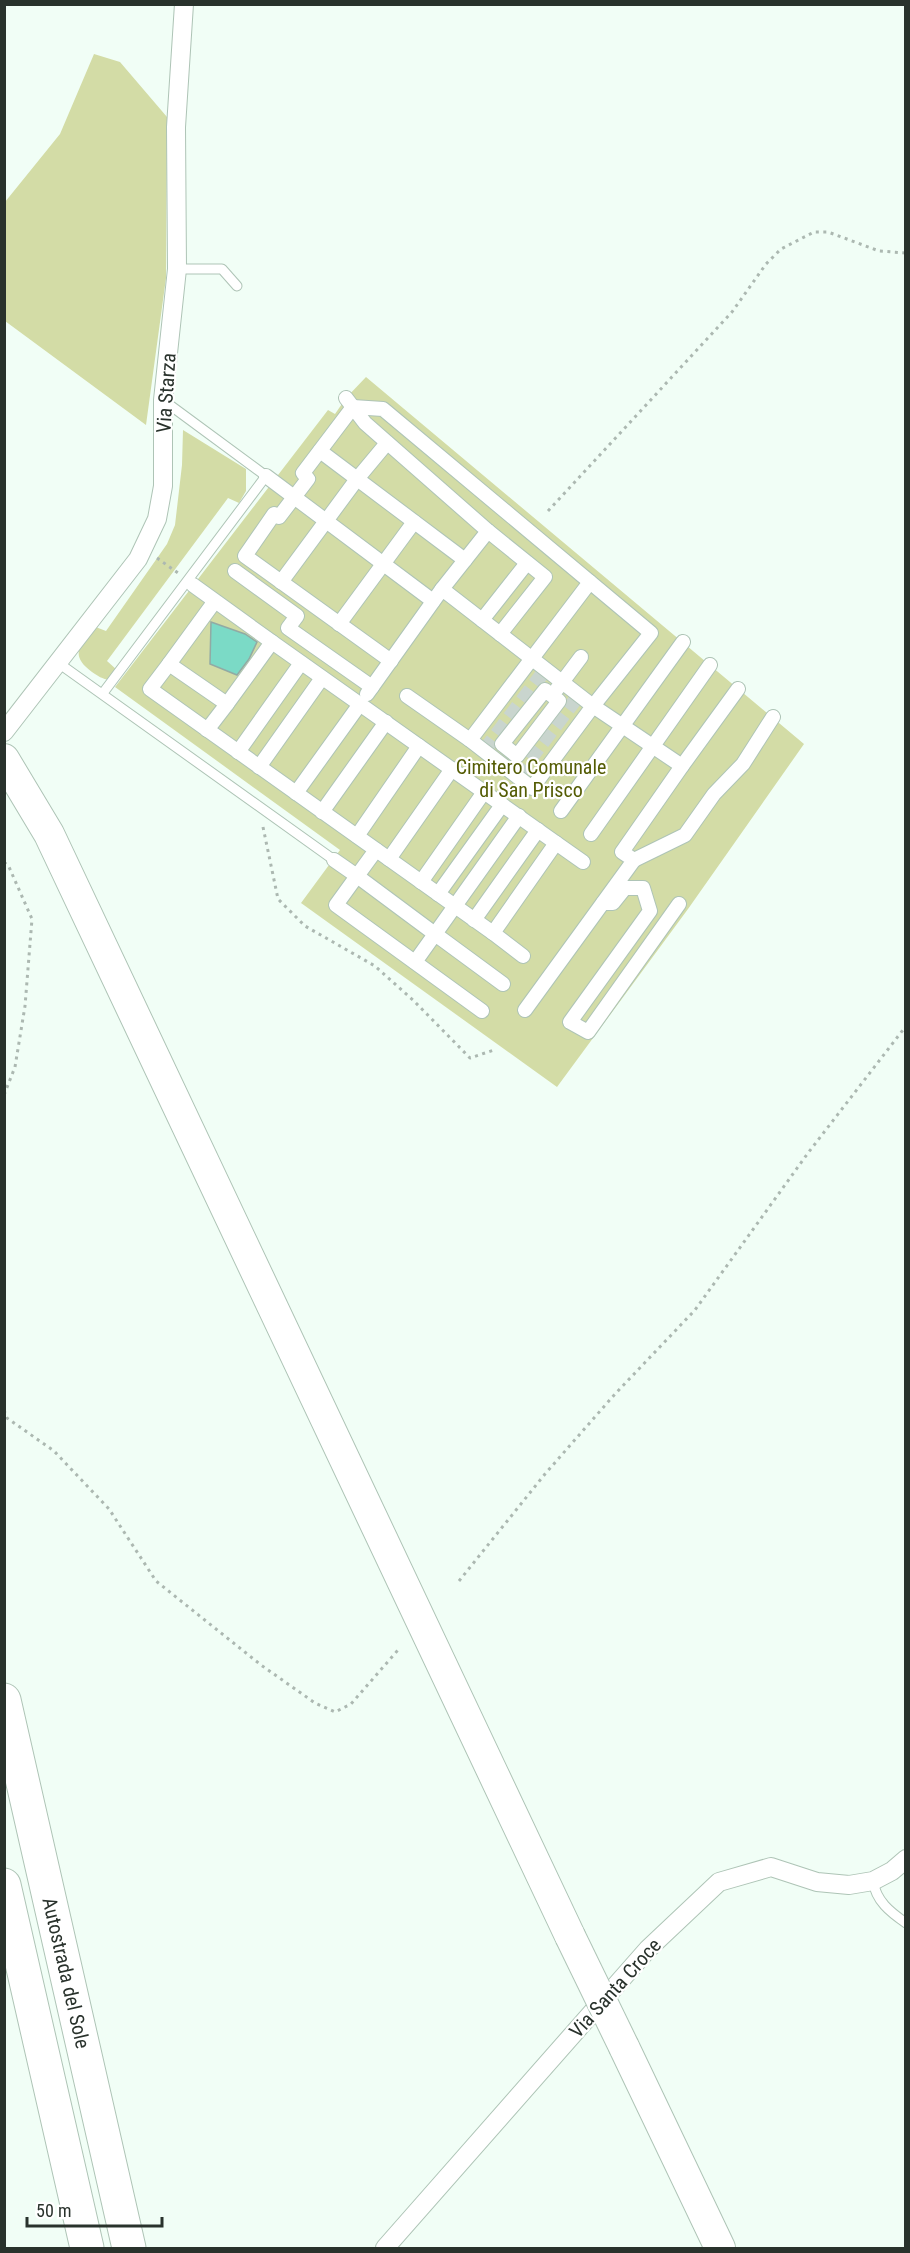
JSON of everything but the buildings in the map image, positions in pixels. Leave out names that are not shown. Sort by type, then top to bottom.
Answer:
[{"type":"highway","points":[[8,764],[49,834],[720,2248]]},
{"type":"highway","name":"Autostrada del Sole","points":[[4,1700],[129,2248]]},
{"type":"highway","name":"Autostrada del Sole","points":[[4,1885],[87,2248]]},
{"type":"street","name":"Via Starza","points":[[4,732],[138,559],[157,519],[163,486],[163,400],[177,269],[176,127],[184,4]]},
{"type":"street","points":[[350,403],[365,423],[387,443],[545,577],[500,634]]},
{"type":"street","points":[[350,403],[320,451],[303,473],[308,479],[279,517],[274,514],[245,556],[391,661]]},
{"type":"street","points":[[350,403],[383,410],[651,633],[593,706],[532,793],[500,763],[407,696]]},
{"type":"street","points":[[280,582],[357,479],[387,443]]},
{"type":"street","points":[[320,451],[465,560]]},
{"type":"street","points":[[266,476],[383,564],[482,620],[593,706],[681,766]]},
{"type":"street","points":[[339,624],[414,522]]},
{"type":"street","points":[[296,793],[438,595],[488,531]]},
{"type":"street","points":[[482,620],[527,563]]},
{"type":"street","points":[[235,571],[297,616],[288,628],[367,695],[386,722],[583,862]]},
{"type":"street","points":[[470,740],[590,582]]},
{"type":"street","points":[[193,585],[322,678],[367,695]]},
{"type":"street","points":[[215,601],[150,689],[523,956]]},
{"type":"street","points":[[207,730],[272,642]]},
{"type":"street","points":[[561,811],[683,642]]},
{"type":"street","points":[[500,763],[510,750],[517,756],[559,701],[551,695],[581,657]]},
{"type":"street","points":[[238,752],[301,663]]},
{"type":"street","points":[[169,664],[227,704]]},
{"type":"street","points":[[591,834],[710,665]]},
{"type":"street","points":[[259,767],[322,678]]},
{"type":"street","points":[[634,860],[622,852],[738,688]]},
{"type":"street","points":[[525,1010],[634,860],[667,849],[686,835],[714,794],[743,764],[773,717]]},
{"type":"street","points":[[322,812],[386,722]]},
{"type":"street","points":[[357,836],[418,746]]},
{"type":"street","points":[[388,859],[452,769]]},
{"type":"street","points":[[421,882],[484,792]]},
{"type":"street","points":[[438,894],[502,805]]},
{"type":"street","points":[[415,962],[519,816]]},
{"type":"street","points":[[474,920],[538,830]]},
{"type":"street","points":[[493,933],[556,843]]},
{"type":"street","points":[[376,850],[336,905],[482,1011]]},
{"type":"street","points":[[334,860],[503,984]]},
{"type":"street","points":[[603,903],[613,903],[624,888],[643,888],[650,911],[570,1022],[588,1032],[679,904]]},
{"type":"street","name":"Via Santa Croce","points":[[385,2248],[648,1949],[719,1882],[771,1868],[817,1882],[849,1885],[873,1881],[892,1871],[906,1859]]},
{"type":"lane","points":[[177,269],[222,269],[237,286]]},
{"type":"lane","points":[[103,693],[266,476],[163,400]]},
{"type":"lane","points":[[57,662],[334,860]]},
{"type":"lane","points":[[873,1881],[875,1893],[888,1910],[906,1923]]},
{"type":"path","points":[[548,511],[732,312],[766,264],[781,249],[814,232],[828,232],[879,251],[906,254]]},
{"type":"path","points":[[156,557],[180,574]]},
{"type":"path","points":[[258,805],[278,899],[305,926],[375,966],[413,1000],[470,1058],[494,1050]]},
{"type":"path","points":[[4,862],[9,867],[32,919],[25,1006],[15,1067],[4,1095]]},
{"type":"path","points":[[459,1581],[545,1474],[615,1394],[695,1310],[808,1153],[906,1026]]},
{"type":"path","points":[[4,1410],[7,1418],[54,1451],[109,1509],[156,1581],[261,1665],[315,1703],[335,1712],[351,1704],[398,1650]]},
{"type":"green space","points":[[94,54],[120,62],[167,117],[166,278],[146,425],[5,321],[5,202],[60,134]]},
{"type":"green space","name":"Cimitero Comunale di San Prisco","points":[[366,377],[804,744],[688,909],[557,1087],[301,903],[340,850],[115,687],[328,410],[335,414],[346,398]]},
{"type":"green space","points":[[183,430],[246,469],[246,491],[239,503],[228,498],[107,661],[117,670],[110,680],[105,679],[85,666],[79,650],[93,626],[106,631],[167,544],[175,525],[182,465]]},
{"type":"tunnel","points":[[484,751],[546,669]]},
{"type":"tunnel","points":[[517,776],[579,695]]}]
